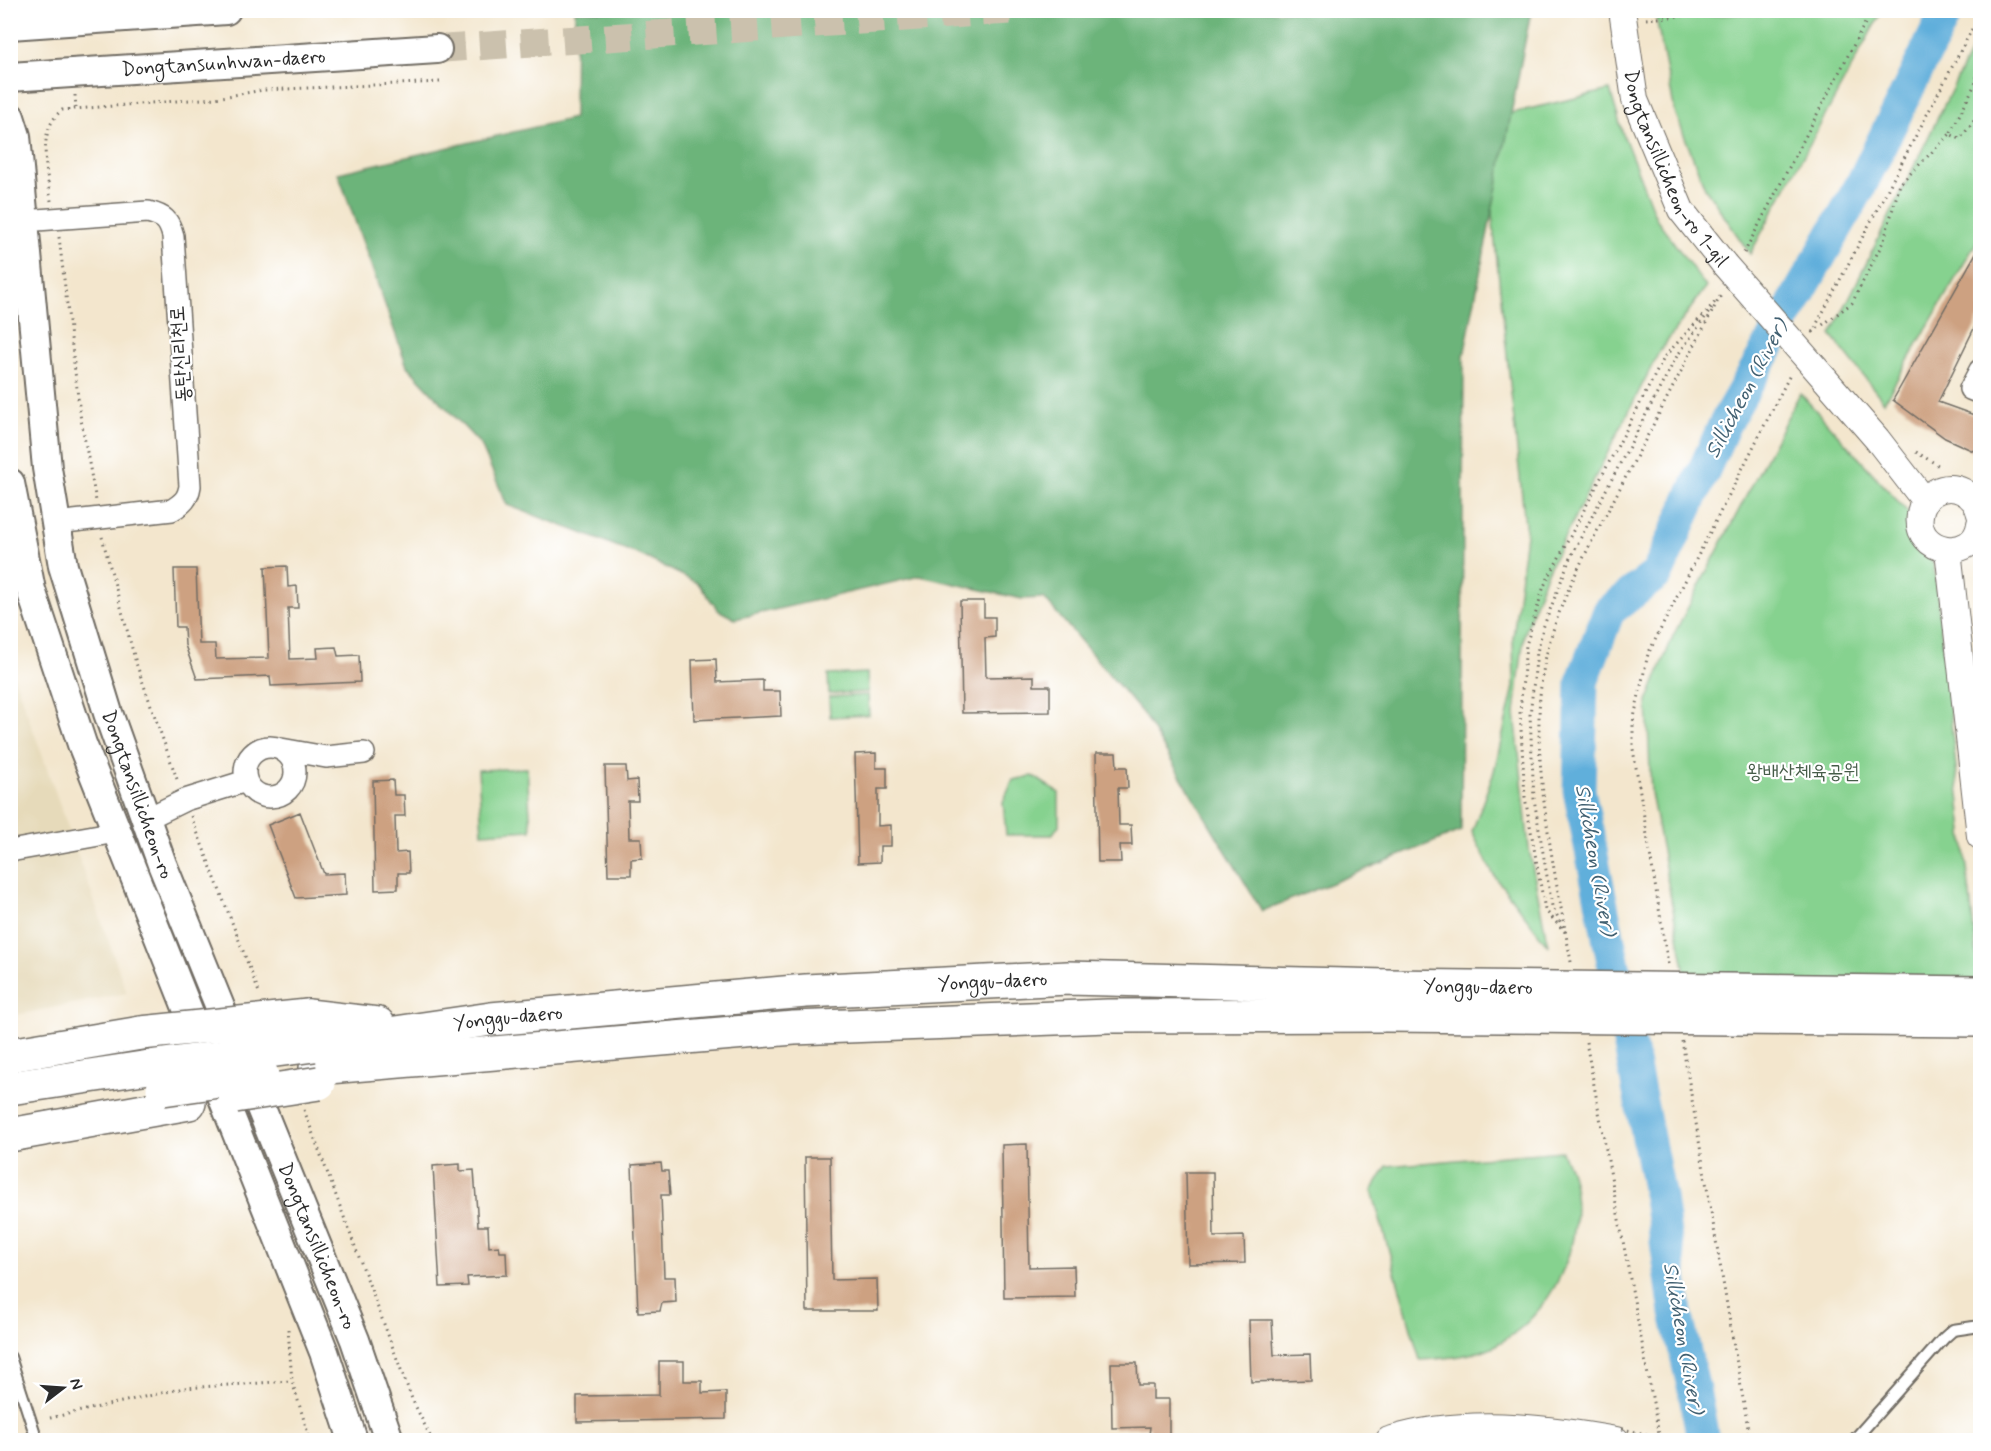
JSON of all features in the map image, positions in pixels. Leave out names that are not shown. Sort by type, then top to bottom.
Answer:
[{"type":"highway","name":"Yonggu-daero","points":[[10,1113],[162,1087],[314,1053],[419,1043],[1108,1016],[1385,1000],[1980,993]]},
{"type":"highway","name":"Yonggu-daero","points":[[1385,1000],[1980,1020]]},
{"type":"highway","points":[[10,1055],[141,1033],[314,1053],[419,1043]]},
{"type":"highway","name":"Yonggu-daero","points":[[10,1088],[162,1087]]},
{"type":"highway","points":[[10,1136],[162,1087]]},
{"type":"main road","points":[[10,25],[226,10]]},
{"type":"main road","name":"Dongtansunhwan-daero","points":[[10,77],[437,49]]},
{"type":"main road","name":"Dongtansillicheon-ro","points":[[10,117],[16,136],[47,468],[63,566],[108,713],[146,819],[350,1329],[389,1440]]},
{"type":"main road","points":[[10,483],[14,526]]},
{"type":"main road","name":"Dongtansillicheon-ro","points":[[14,526],[51,653],[116,832],[324,1352],[353,1440]]},
{"type":"main road","points":[[116,832],[146,819]]},
{"type":"street","name":"Dongtansillicheon-ro 1-gil","points":[[1638,15],[1635,100],[1682,210],[1877,438],[1925,501]]},
{"type":"street","name":"동탄신리천로","points":[[23,221],[148,213],[163,216],[170,224],[173,237],[190,486],[188,496],[183,504],[172,510],[56,523]]},
{"type":"street","points":[[1980,370],[1970,389],[1980,393]]},
{"type":"street","points":[[1980,514],[1975,500],[1959,489],[1940,489],[1925,501],[1919,519],[1924,536],[1939,548],[1948,550],[1968,545],[1975,537],[1980,524]]},
{"type":"street","points":[[1948,550],[1980,836]]},
{"type":"street","points":[[326,757],[264,747],[250,756],[246,764],[246,781],[256,793],[272,797],[286,791],[294,777],[306,765],[326,757],[364,753]]},
{"type":"street","points":[[281,749],[292,761],[294,777]]},
{"type":"street","points":[[146,819],[185,800],[246,781]]},
{"type":"street","points":[[10,851],[116,832]]},
{"type":"street","points":[[1389,1440],[1442,1430],[1491,1427],[1619,1435]]},
{"type":"lane","points":[[1854,1440],[1944,1338],[1953,1330],[1980,1326]]},
{"type":"lane","points":[[10,1357],[37,1440]]},
{"type":"path","points":[[1413,15],[1477,10]]},
{"type":"path","points":[[1638,15],[1748,10]]},
{"type":"path","points":[[1572,967],[1540,753],[1539,710],[1546,652],[1573,577],[1721,297],[1731,268],[1872,10]]},
{"type":"path","points":[[1806,343],[1980,14]]},
{"type":"path","points":[[1638,15],[1647,28]]},
{"type":"path","points":[[1812,333],[1852,303],[1884,240],[1900,184],[1950,134],[1976,82],[1980,59]]},
{"type":"path","points":[[45,135],[53,117],[62,110],[76,108],[215,98],[264,90],[441,82]]},
{"type":"path","points":[[1950,134],[1960,139],[1980,113]]},
{"type":"path","points":[[1892,179],[1900,184]]},
{"type":"path","points":[[1566,933],[1552,906],[1534,799],[1530,715],[1537,652],[1546,619],[1570,558],[1677,356],[1721,297]]},
{"type":"path","points":[[1566,933],[1545,910],[1525,797],[1520,712],[1526,645],[1544,586],[1665,356],[1721,297]]},
{"type":"path","points":[[1669,970],[1636,771],[1633,722],[1637,698],[1647,654],[1796,364]]},
{"type":"path","points":[[1914,450],[1926,459],[1949,469]]},
{"type":"path","points":[[1585,1036],[1660,1440]]},
{"type":"path","points":[[1681,1041],[1750,1440]]},
{"type":"path","points":[[288,1328],[292,1381],[310,1440]]},
{"type":"path","points":[[50,1418],[184,1388],[292,1381]]},
{"type":"path","points":[[1619,1435],[1674,1440]]},
{"type":"shaded area","points":[[10,665],[127,993],[11,1016],[10,1016]]},
{"type":"green space","points":[[1828,10],[1882,11],[1750,254],[1705,188],[1675,112],[1656,18]]},
{"type":"green space","points":[[575,11],[1531,11],[1464,356],[1461,831],[1262,911],[1143,714],[1044,598],[1022,599],[920,576],[735,619],[718,610],[698,583],[640,555],[507,505],[481,445],[407,366],[338,173],[574,118]]},
{"type":"green space","points":[[1980,32],[1980,236],[1884,402],[1831,335]]},
{"type":"green space","points":[[1610,90],[1623,134],[1656,218],[1706,287],[1658,354],[1546,574],[1524,635],[1515,713],[1529,849],[1548,946],[1493,874],[1472,832],[1494,771],[1514,687],[1513,638],[1526,534],[1482,120]]},
{"type":"green space","name":"왕배산체육공원","points":[[1800,393],[1914,519],[1934,566],[1980,987],[1689,994],[1651,793],[1647,702],[1673,636]]},
{"type":"green space","points":[[867,673],[868,692],[829,694],[828,675]]},
{"type":"green space","points":[[868,695],[869,715],[830,717],[829,697]]},
{"type":"green space","points":[[527,768],[531,830],[482,833],[478,770]]},
{"type":"green space","points":[[1033,776],[1059,793],[1059,825],[1052,835],[1006,835],[1003,802],[1013,780]]},
{"type":"green space","points":[[1562,1151],[1572,1177],[1576,1202],[1575,1227],[1570,1252],[1548,1298],[1513,1334],[1492,1347],[1465,1355],[1420,1360],[1372,1191],[1387,1166]]},
{"type":"building","points":[[1980,246],[1980,316],[1938,402],[1980,417],[1980,454],[1945,438],[1893,400]]},
{"type":"building","points":[[287,566],[288,587],[297,586],[298,608],[288,608],[290,659],[318,658],[317,648],[336,647],[338,656],[359,655],[360,682],[271,686],[270,676],[197,679],[185,645],[184,627],[176,627],[174,569],[196,569],[199,644],[215,644],[216,659],[269,658],[265,567]]},
{"type":"building","points":[[960,601],[984,601],[984,617],[995,617],[995,637],[985,638],[986,677],[1034,676],[1034,686],[1050,686],[1050,712],[962,713]]},
{"type":"building","points":[[716,659],[717,682],[763,680],[763,691],[780,691],[781,716],[694,720],[692,660]]},
{"type":"building","points":[[876,753],[876,768],[887,768],[887,789],[878,789],[878,826],[891,825],[891,846],[880,846],[880,862],[858,863],[855,754]]},
{"type":"building","points":[[1096,753],[1116,753],[1117,767],[1127,767],[1128,788],[1118,788],[1119,825],[1131,825],[1132,845],[1120,845],[1121,862],[1098,862]]},
{"type":"building","points":[[605,766],[626,766],[627,781],[637,780],[638,801],[628,801],[629,838],[641,838],[642,858],[631,859],[631,875],[608,875]]},
{"type":"building","points":[[393,780],[394,795],[404,795],[405,816],[395,816],[396,853],[408,852],[409,873],[398,873],[398,889],[375,890],[373,781]]},
{"type":"building","points":[[300,812],[324,874],[345,873],[346,895],[296,898],[268,825]]},
{"type":"building","points":[[1027,1144],[1029,1267],[1074,1266],[1075,1297],[1004,1298],[1002,1145]]},
{"type":"building","points":[[805,1157],[830,1157],[832,1280],[877,1279],[878,1311],[807,1311]]},
{"type":"building","points":[[661,1163],[662,1171],[668,1171],[670,1195],[661,1195],[664,1277],[675,1277],[676,1302],[662,1303],[660,1311],[638,1312],[632,1165]]},
{"type":"building","points":[[460,1164],[460,1171],[474,1170],[478,1226],[488,1226],[489,1247],[499,1246],[500,1252],[506,1252],[507,1275],[467,1277],[468,1286],[440,1287],[433,1166]]},
{"type":"building","points":[[1186,1172],[1213,1172],[1214,1237],[1244,1236],[1245,1263],[1188,1264]]},
{"type":"building","points":[[1249,1320],[1272,1320],[1274,1355],[1310,1354],[1311,1380],[1251,1382]]},
{"type":"building","points":[[659,1361],[684,1361],[684,1381],[702,1381],[702,1393],[726,1392],[726,1419],[577,1422],[577,1396],[659,1395]]},
{"type":"building","points":[[1111,1363],[1137,1363],[1138,1385],[1153,1385],[1153,1399],[1169,1399],[1169,1435],[1149,1435],[1150,1427],[1112,1428]]},
{"type":"waterway","name":"Sillicheon (River)","points":[[1703,1440],[1676,1313],[1660,1198],[1579,790],[1582,682],[1609,611],[1657,574],[1726,421],[1861,185],[1947,10]]},
{"type":"tunnel","points":[[437,49],[1017,10]]}]
